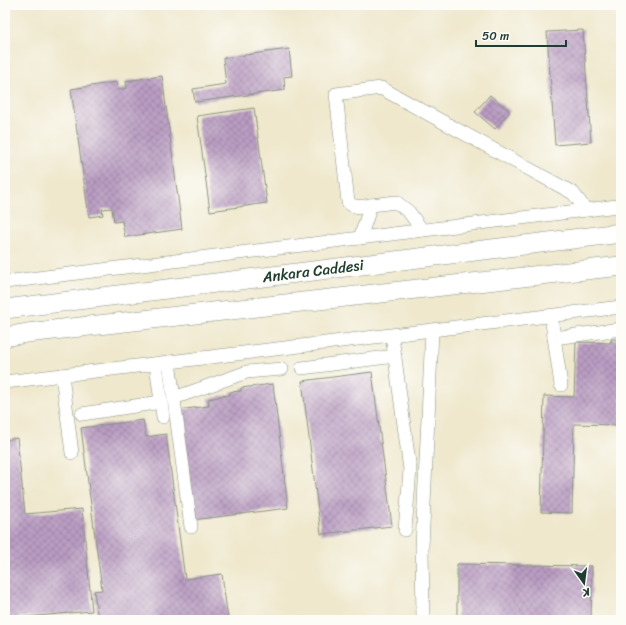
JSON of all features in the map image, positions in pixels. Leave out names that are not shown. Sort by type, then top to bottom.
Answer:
[{"type":"highway","name":"Ankara Caddesi","points":[[5,309],[621,233]]},
{"type":"highway","name":"Ankara Caddesi","points":[[5,337],[27,333],[621,266]]},
{"type":"street","points":[[422,230],[409,212],[396,202],[356,207],[350,205],[348,202],[336,94],[381,88],[573,193],[586,210]]},
{"type":"street","points":[[360,238],[371,205]]},
{"type":"street","points":[[5,282],[617,206],[621,207]]},
{"type":"street","points":[[5,382],[621,307]]},
{"type":"street","points":[[551,316],[561,385]]},
{"type":"street","points":[[554,338],[621,329]]},
{"type":"street","points":[[423,620],[422,547],[432,331]]},
{"type":"street","points":[[392,336],[410,470],[405,530]]},
{"type":"street","points":[[302,368],[395,356]]},
{"type":"street","points":[[169,362],[191,527]]},
{"type":"street","points":[[156,364],[163,417]]},
{"type":"street","points":[[174,398],[247,372],[282,369]]},
{"type":"street","points":[[62,375],[72,453]]},
{"type":"street","points":[[82,414],[161,402]]},
{"type":"building","points":[[583,30],[591,142],[555,145],[547,32]]},
{"type":"building","points":[[289,49],[292,76],[284,77],[285,90],[195,102],[193,89],[226,84],[223,58]]},
{"type":"building","points":[[162,76],[182,229],[125,237],[122,221],[114,222],[112,208],[102,209],[103,215],[89,217],[71,89],[117,82],[118,90],[127,88],[126,81]]},
{"type":"building","points":[[490,95],[510,111],[495,129],[475,112]]},
{"type":"building","points":[[254,108],[267,203],[210,211],[197,116]]},
{"type":"building","points":[[611,339],[621,339],[621,425],[574,424],[572,513],[541,512],[544,396],[574,397],[576,342],[611,343]]},
{"type":"building","points":[[372,372],[392,526],[321,534],[302,381]]},
{"type":"building","points":[[273,384],[288,508],[192,520],[178,410],[209,406],[208,399],[230,395],[230,392],[241,391],[241,388]]},
{"type":"building","points":[[143,420],[146,437],[166,434],[185,579],[222,574],[228,620],[98,620],[94,591],[102,590],[81,428]]},
{"type":"building","points":[[17,438],[25,514],[82,509],[92,611],[5,619],[5,440]]},
{"type":"building","points":[[457,564],[592,566],[591,620],[457,620]]}]
